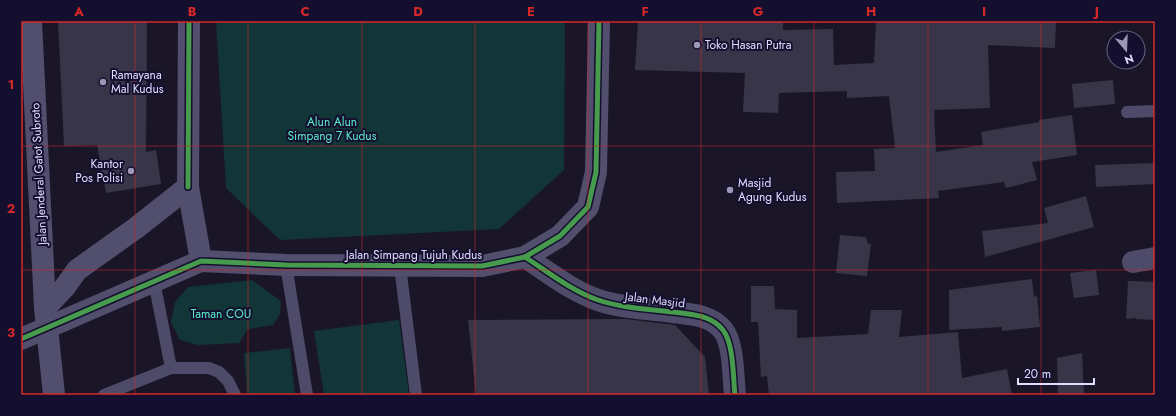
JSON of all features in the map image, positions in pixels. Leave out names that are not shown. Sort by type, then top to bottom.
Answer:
[{"type":"main road","name":"Jalan Jenderal Gatot Subroto","points":[[31,21],[46,318],[54,395]]},
{"type":"main road","points":[[46,318],[154,281],[201,261],[188,187],[189,21]]},
{"type":"main road","name":"Jalan Simpang Tujuh Kudus","points":[[201,261],[292,265],[482,266],[525,257],[560,236],[588,207],[596,172],[599,21]]},
{"type":"main road","points":[[21,339],[46,318],[64,287],[77,270],[136,228],[188,187]]},
{"type":"street","name":"Jalan Masjid","points":[[525,257],[572,288],[597,300],[618,305],[697,315],[712,320],[724,330],[729,345],[735,395]]},
{"type":"street","points":[[1133,262],[1155,258]]},
{"type":"lane","points":[[1127,112],[1155,111]]},
{"type":"lane","points":[[292,265],[307,395]]},
{"type":"lane","points":[[400,266],[416,395]]},
{"type":"lane","points":[[154,281],[171,368]]},
{"type":"lane","points":[[104,395],[171,368],[209,368],[219,372],[228,380],[235,395]]},
{"type":"green space","name":"Alun Alun Simpang 7 Kudus","points":[[216,21],[565,21],[564,170],[499,229],[280,240],[226,188]]},
{"type":"green space","name":"Taman COU","points":[[252,280],[281,301],[280,314],[273,325],[248,329],[239,343],[198,345],[180,340],[171,322],[175,302],[188,287]]},
{"type":"green space","points":[[399,320],[409,395],[324,395],[314,331]]},
{"type":"green space","points":[[290,348],[295,395],[247,395],[244,353]]},
{"type":"building","name":"Ramayana Mal Kudus","points":[[58,21],[147,21],[146,152],[156,150],[161,184],[106,193],[97,145],[64,146]]},
{"type":"building","points":[[638,21],[783,21],[783,30],[833,29],[834,65],[874,63],[876,21],[1056,21],[1055,48],[988,45],[990,108],[934,110],[936,152],[983,145],[981,132],[1072,115],[1077,155],[1032,162],[1037,180],[1006,188],[1004,182],[938,191],[939,198],[837,203],[836,172],[875,171],[874,149],[895,148],[889,96],[847,98],[847,91],[779,93],[778,113],[743,112],[745,73],[635,70]]},
{"type":"building","points":[[1113,80],[1115,104],[1074,108],[1072,84]]},
{"type":"building","points":[[1155,163],[1155,184],[1096,187],[1095,165]]},
{"type":"building","points":[[1086,196],[1094,227],[985,257],[982,231],[1048,223],[1044,208]]},
{"type":"building","points":[[840,235],[866,237],[868,244],[871,244],[867,276],[836,273]]},
{"type":"building","points":[[1096,270],[1099,295],[1074,298],[1070,273]]},
{"type":"building","points":[[1032,279],[1034,297],[1037,296],[1040,327],[1002,331],[1002,327],[949,330],[949,290]]},
{"type":"building","points":[[1128,281],[1155,282],[1155,320],[1136,318],[1126,319]]},
{"type":"building","points":[[751,286],[774,286],[775,309],[797,310],[797,338],[868,334],[871,310],[902,310],[899,337],[958,332],[962,378],[1007,369],[1012,395],[769,395],[767,376],[761,377],[758,322],[751,322]]},
{"type":"building","points":[[625,319],[675,325],[705,357],[709,395],[476,395],[468,320]]},
{"type":"building","points":[[1082,353],[1084,395],[1058,395],[1057,358]]},
{"type":"cycle path","points":[[188,187],[189,21]]},
{"type":"cycle path","points":[[21,339],[201,261],[286,265],[482,266],[525,257],[560,236],[588,207],[596,172],[599,21]]},
{"type":"cycle path","points":[[525,257],[579,292],[598,300],[626,307],[700,316],[713,321],[727,336],[731,352],[735,395]]},
{"type":"place","name":"Toko Hasan Putra","points":[[697,45]]},
{"type":"place","name":"Ramayana Mal Kudus","points":[[103,82]]},
{"type":"place","name":"Kantor Pos Polisi","points":[[131,171]]},
{"type":"place","name":"Masjid Agung Kudus","points":[[730,190]]}]
